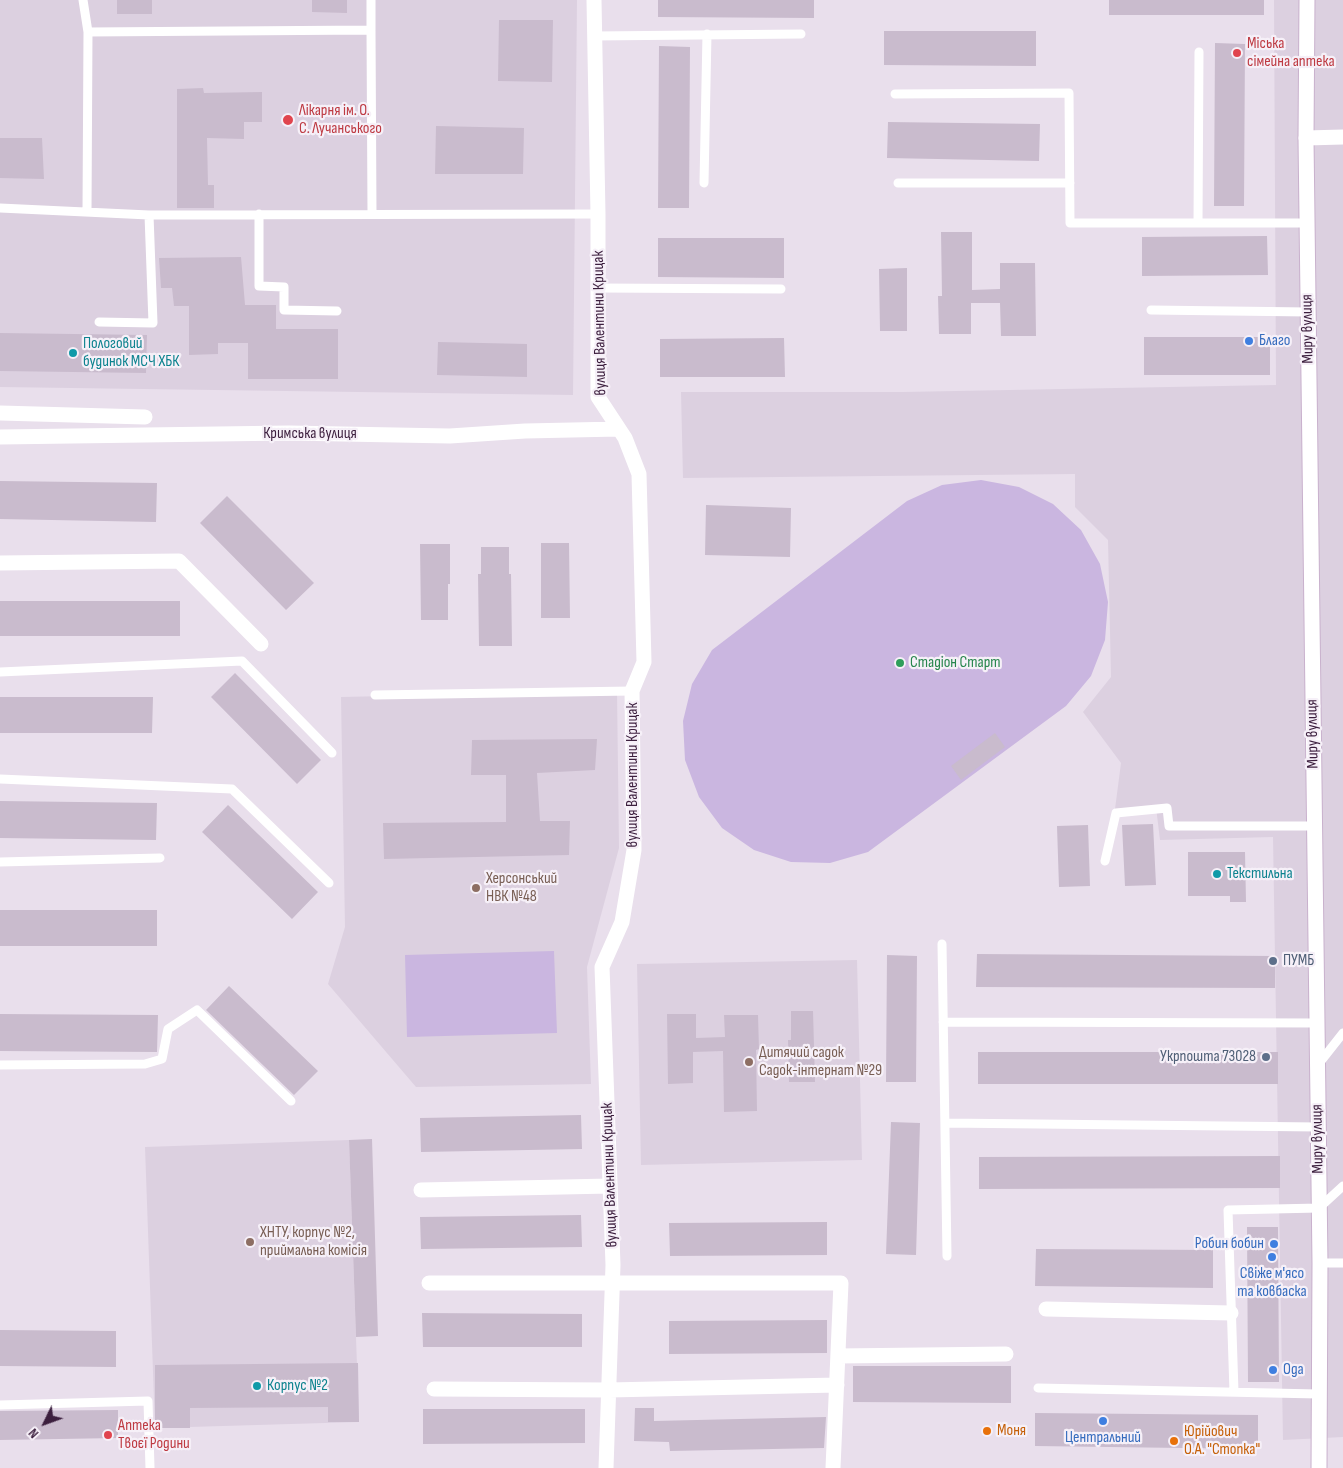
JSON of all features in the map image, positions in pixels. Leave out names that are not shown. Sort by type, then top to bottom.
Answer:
[{"type":"street","name":"вулиця Валентини Крицак","points":[[594,0],[598,214],[598,397],[625,438],[639,474],[644,662],[632,691],[634,850],[622,922],[602,967],[612,1283],[606,1468]]},
{"type":"street","name":"Миру вулиця","points":[[1307,0],[1306,138],[1320,1263],[1319,1468]]},
{"type":"street","points":[[1306,138],[1343,136]]},
{"type":"street","points":[[0,413],[145,418]]},
{"type":"street","name":"Кримська вулиця","points":[[0,437],[289,433],[450,436],[525,431],[619,429]]},
{"type":"street","points":[[0,563],[179,561],[261,644]]},
{"type":"street","points":[[421,1190],[610,1186]]},
{"type":"street","points":[[429,1283],[841,1283],[833,1468]]},
{"type":"street","points":[[1046,1309],[1231,1313]]},
{"type":"street","points":[[838,1356],[1006,1354]]},
{"type":"street","points":[[434,1389],[609,1390],[837,1385]]},
{"type":"lane","points":[[83,0],[88,32],[87,211]]},
{"type":"lane","points":[[371,0],[372,214]]},
{"type":"lane","points":[[88,32],[371,30]]},
{"type":"lane","points":[[704,183],[707,34]]},
{"type":"lane","points":[[595,36],[801,34]]},
{"type":"lane","points":[[1198,52],[1198,222]]},
{"type":"lane","points":[[895,94],[1069,93],[1070,223],[1307,223]]},
{"type":"lane","points":[[898,183],[1070,183]]},
{"type":"lane","points":[[0,208],[149,215],[598,214]]},
{"type":"lane","points":[[260,214],[259,286],[284,287],[284,310],[337,311]]},
{"type":"lane","points":[[98,322],[153,322],[149,215]]},
{"type":"lane","points":[[598,288],[781,289]]},
{"type":"lane","points":[[1151,310],[1308,312]]},
{"type":"lane","points":[[0,672],[242,661],[332,753]]},
{"type":"lane","points":[[375,695],[632,691]]},
{"type":"lane","points":[[0,779],[232,789],[329,883]]},
{"type":"lane","points":[[1105,861],[1116,813],[1167,808],[1169,826],[1314,826]]},
{"type":"lane","points":[[0,862],[160,858]]},
{"type":"lane","points":[[942,944],[946,1256]]},
{"type":"lane","points":[[0,1065],[145,1064],[162,1059],[168,1029],[197,1010],[291,1101]]},
{"type":"lane","points":[[944,1022],[1317,1022]]},
{"type":"lane","points":[[1317,1066],[1343,1033]]},
{"type":"lane","points":[[945,1123],[1318,1127]]},
{"type":"lane","points":[[1234,1392],[1228,1210],[1319,1208],[1343,1186]]},
{"type":"lane","points":[[1320,1263],[1343,1263]]},
{"type":"lane","points":[[1038,1388],[1318,1394]]},
{"type":"lane","points":[[0,1405],[148,1400],[150,1468]]},
{"type":"shaded area","name":"Лікарня ім. О. С. Лучанського","points":[[0,0],[577,0],[573,395],[0,387]]},
{"type":"shaded area","points":[[1274,0],[1343,0],[1343,1437],[1283,1440],[1273,837],[1160,840],[1156,807],[1115,809],[1121,763],[1083,712],[1111,677],[1108,540],[1075,507],[1075,474],[683,478],[681,392],[903,392],[1276,385]]},
{"type":"shaded area","name":"Стадіон Старт","points":[[981,480],[1019,487],[1053,504],[1081,530],[1100,564],[1108,602],[1105,640],[1091,676],[1066,706],[868,852],[830,863],[791,862],[754,850],[722,828],[699,797],[685,760],[683,721],[692,684],[712,650],[907,501],[942,485]]},
{"type":"shaded area","name":"Херсонський НВК №48","points":[[617,691],[619,848],[587,967],[591,1084],[416,1087],[328,984],[345,927],[341,697]]},
{"type":"shaded area","points":[[554,951],[557,1033],[407,1037],[405,955]]},
{"type":"shaded area","name":"Дитячий садок Садок-інтернат №29","points":[[857,960],[862,1160],[641,1165],[637,964]]},
{"type":"shaded area","name":"ХНТУ, корпус №2, приймальна комісія","points":[[349,1140],[359,1422],[155,1428],[145,1147]]},
{"type":"building","points":[[117,0],[152,0],[152,14],[117,14]]},
{"type":"building","points":[[312,0],[347,0],[347,13],[312,12]]},
{"type":"building","points":[[658,0],[814,0],[814,18],[658,17]]},
{"type":"building","points":[[1109,0],[1264,0],[1264,15],[1109,15]]},
{"type":"building","points":[[499,20],[553,20],[552,82],[498,81]]},
{"type":"building","points":[[884,31],[1036,31],[1036,66],[884,65]]},
{"type":"building","points":[[1215,43],[1245,44],[1244,206],[1214,206]]},
{"type":"building","points":[[659,46],[690,47],[689,208],[658,208]]},
{"type":"building","points":[[203,88],[204,93],[262,92],[262,122],[244,122],[244,139],[207,138],[208,185],[214,185],[214,208],[177,208],[177,89]]},
{"type":"building","points":[[888,122],[1040,124],[1039,161],[887,158]]},
{"type":"building","points":[[436,126],[524,128],[523,174],[435,174]]},
{"type":"building","points":[[0,138],[42,138],[44,179],[0,178]]},
{"type":"building","points":[[941,232],[972,232],[972,290],[1000,289],[1000,263],[1035,263],[1036,336],[1001,336],[1000,303],[971,303],[971,334],[939,334],[938,296],[942,296]]},
{"type":"building","points":[[1267,236],[1268,275],[1142,276],[1142,237]]},
{"type":"building","points":[[658,238],[784,238],[784,278],[658,277]]},
{"type":"building","points":[[241,257],[245,305],[276,305],[276,329],[338,329],[338,379],[248,379],[248,343],[218,343],[218,354],[189,355],[189,306],[174,306],[172,288],[161,288],[159,258]]},
{"type":"building","points":[[907,268],[907,331],[880,331],[879,269]]},
{"type":"building","name":"Пологовий будинок МСЧ ХБК","points":[[0,333],[147,335],[146,373],[0,371]]},
{"type":"building","points":[[1144,337],[1270,337],[1270,375],[1144,375]]},
{"type":"building","points":[[784,338],[785,377],[660,377],[660,339]]},
{"type":"building","points":[[438,342],[527,344],[527,377],[437,375]]},
{"type":"building","points":[[0,481],[157,483],[156,522],[0,519]]},
{"type":"building","points":[[227,496],[314,583],[286,610],[200,523]]},
{"type":"building","points":[[706,505],[791,508],[790,557],[705,555]]},
{"type":"building","points":[[541,543],[569,543],[570,618],[541,618]]},
{"type":"building","points":[[420,544],[450,544],[448,620],[421,620]]},
{"type":"building","points":[[481,547],[509,547],[512,646],[479,646],[478,574],[481,574]]},
{"type":"building","points":[[0,601],[180,601],[180,636],[0,636]]},
{"type":"building","points":[[235,673],[321,760],[297,784],[211,697]]},
{"type":"building","points":[[0,697],[153,697],[152,733],[0,733]]},
{"type":"building","points":[[995,733],[1005,747],[961,780],[951,766]]},
{"type":"building","points":[[597,739],[595,770],[537,773],[540,821],[570,821],[569,855],[384,859],[383,823],[506,822],[506,775],[471,775],[472,740]]},
{"type":"building","points":[[0,801],[157,803],[156,840],[0,838]]},
{"type":"building","points":[[228,805],[318,892],[292,919],[202,832]]},
{"type":"building","points":[[1153,824],[1156,885],[1125,886],[1122,825]]},
{"type":"building","points":[[1088,825],[1090,886],[1059,887],[1057,826]]},
{"type":"building","name":"Текстильна","points":[[1188,852],[1245,852],[1246,902],[1230,902],[1230,896],[1188,896]]},
{"type":"building","points":[[0,910],[157,910],[157,946],[0,946]]},
{"type":"building","points":[[977,954],[1275,956],[1275,988],[976,987]]},
{"type":"building","points":[[887,955],[917,956],[916,1082],[886,1082]]},
{"type":"building","points":[[229,986],[318,1071],[294,1095],[206,1010]]},
{"type":"building","points":[[791,1011],[813,1011],[815,1082],[789,1082],[788,1040],[791,1040]]},
{"type":"building","points":[[0,1014],[158,1015],[157,1052],[0,1051]]},
{"type":"building","points":[[667,1014],[696,1014],[696,1038],[725,1037],[724,1015],[758,1015],[759,1049],[756,1050],[757,1111],[724,1112],[723,1051],[693,1052],[693,1083],[668,1084]]},
{"type":"building","points":[[978,1052],[1278,1052],[1278,1084],[978,1084]]},
{"type":"building","points":[[581,1115],[582,1149],[421,1152],[420,1118]]},
{"type":"building","points":[[891,1122],[920,1123],[916,1255],[886,1254]]},
{"type":"building","points":[[372,1139],[378,1336],[356,1337],[349,1140]]},
{"type":"building","points":[[1280,1156],[1280,1188],[979,1189],[979,1157]]},
{"type":"building","points":[[581,1215],[582,1247],[421,1249],[420,1217]]},
{"type":"building","points":[[827,1222],[827,1255],[670,1256],[669,1223]]},
{"type":"building","points":[[1247,1227],[1278,1227],[1279,1382],[1248,1382]]},
{"type":"building","points":[[1036,1249],[1213,1250],[1213,1288],[1035,1286]]},
{"type":"building","points":[[422,1313],[582,1314],[582,1347],[423,1347]]},
{"type":"building","points":[[827,1320],[827,1353],[669,1354],[669,1321]]},
{"type":"building","points":[[0,1330],[116,1331],[116,1367],[0,1366]]},
{"type":"building","name":"Корпус №2","points":[[358,1363],[359,1422],[328,1422],[328,1407],[190,1408],[190,1428],[155,1428],[155,1365]]},
{"type":"building","points":[[853,1366],[1011,1366],[1011,1403],[853,1402]]},
{"type":"building","points":[[635,1408],[654,1408],[654,1421],[826,1417],[824,1448],[670,1451],[669,1442],[634,1441]]},
{"type":"building","points":[[423,1409],[585,1409],[585,1443],[423,1444]]},
{"type":"building","points":[[118,1410],[118,1438],[0,1440],[0,1411]]},
{"type":"building","points":[[1035,1413],[1258,1415],[1258,1449],[1035,1446]]},
{"type":"place","name":"Міська сімейна аптека","points":[[1237,53]]},
{"type":"place","name":"Лікарня ім. О. С. Лучанського","points":[[288,120]]},
{"type":"place","name":"Благо","points":[[1249,341]]},
{"type":"place","name":"Пологовий будинок МСЧ ХБК","points":[[73,353]]},
{"type":"place","name":"Стадіон Старт","points":[[900,663]]},
{"type":"place","name":"Текстильна","points":[[1217,874]]},
{"type":"place","name":"Херсонський НВК №48","points":[[476,888]]},
{"type":"place","name":"ПУМБ","points":[[1273,961]]},
{"type":"place","name":"Укрпошта 73028","points":[[1266,1057]]},
{"type":"place","name":"Дитячий садок Садок-інтернат №29","points":[[749,1062]]},
{"type":"place","name":"ХНТУ, корпус №2, приймальна комісія","points":[[250,1242]]},
{"type":"place","name":"Робин бобин","points":[[1274,1244]]},
{"type":"place","name":"Свіже м'ясо та ковбаска","points":[[1272,1257]]},
{"type":"place","name":"Ода","points":[[1273,1370]]},
{"type":"place","name":"Корпус №2","points":[[257,1386]]},
{"type":"place","name":"Центральний","points":[[1103,1421]]},
{"type":"place","name":"Моня","points":[[987,1431]]},
{"type":"place","name":"Аптека Твоєї Родини","points":[[108,1435]]},
{"type":"place","name":"Юрійович О.А. \"Стопка\"","points":[[1174,1441]]}]
